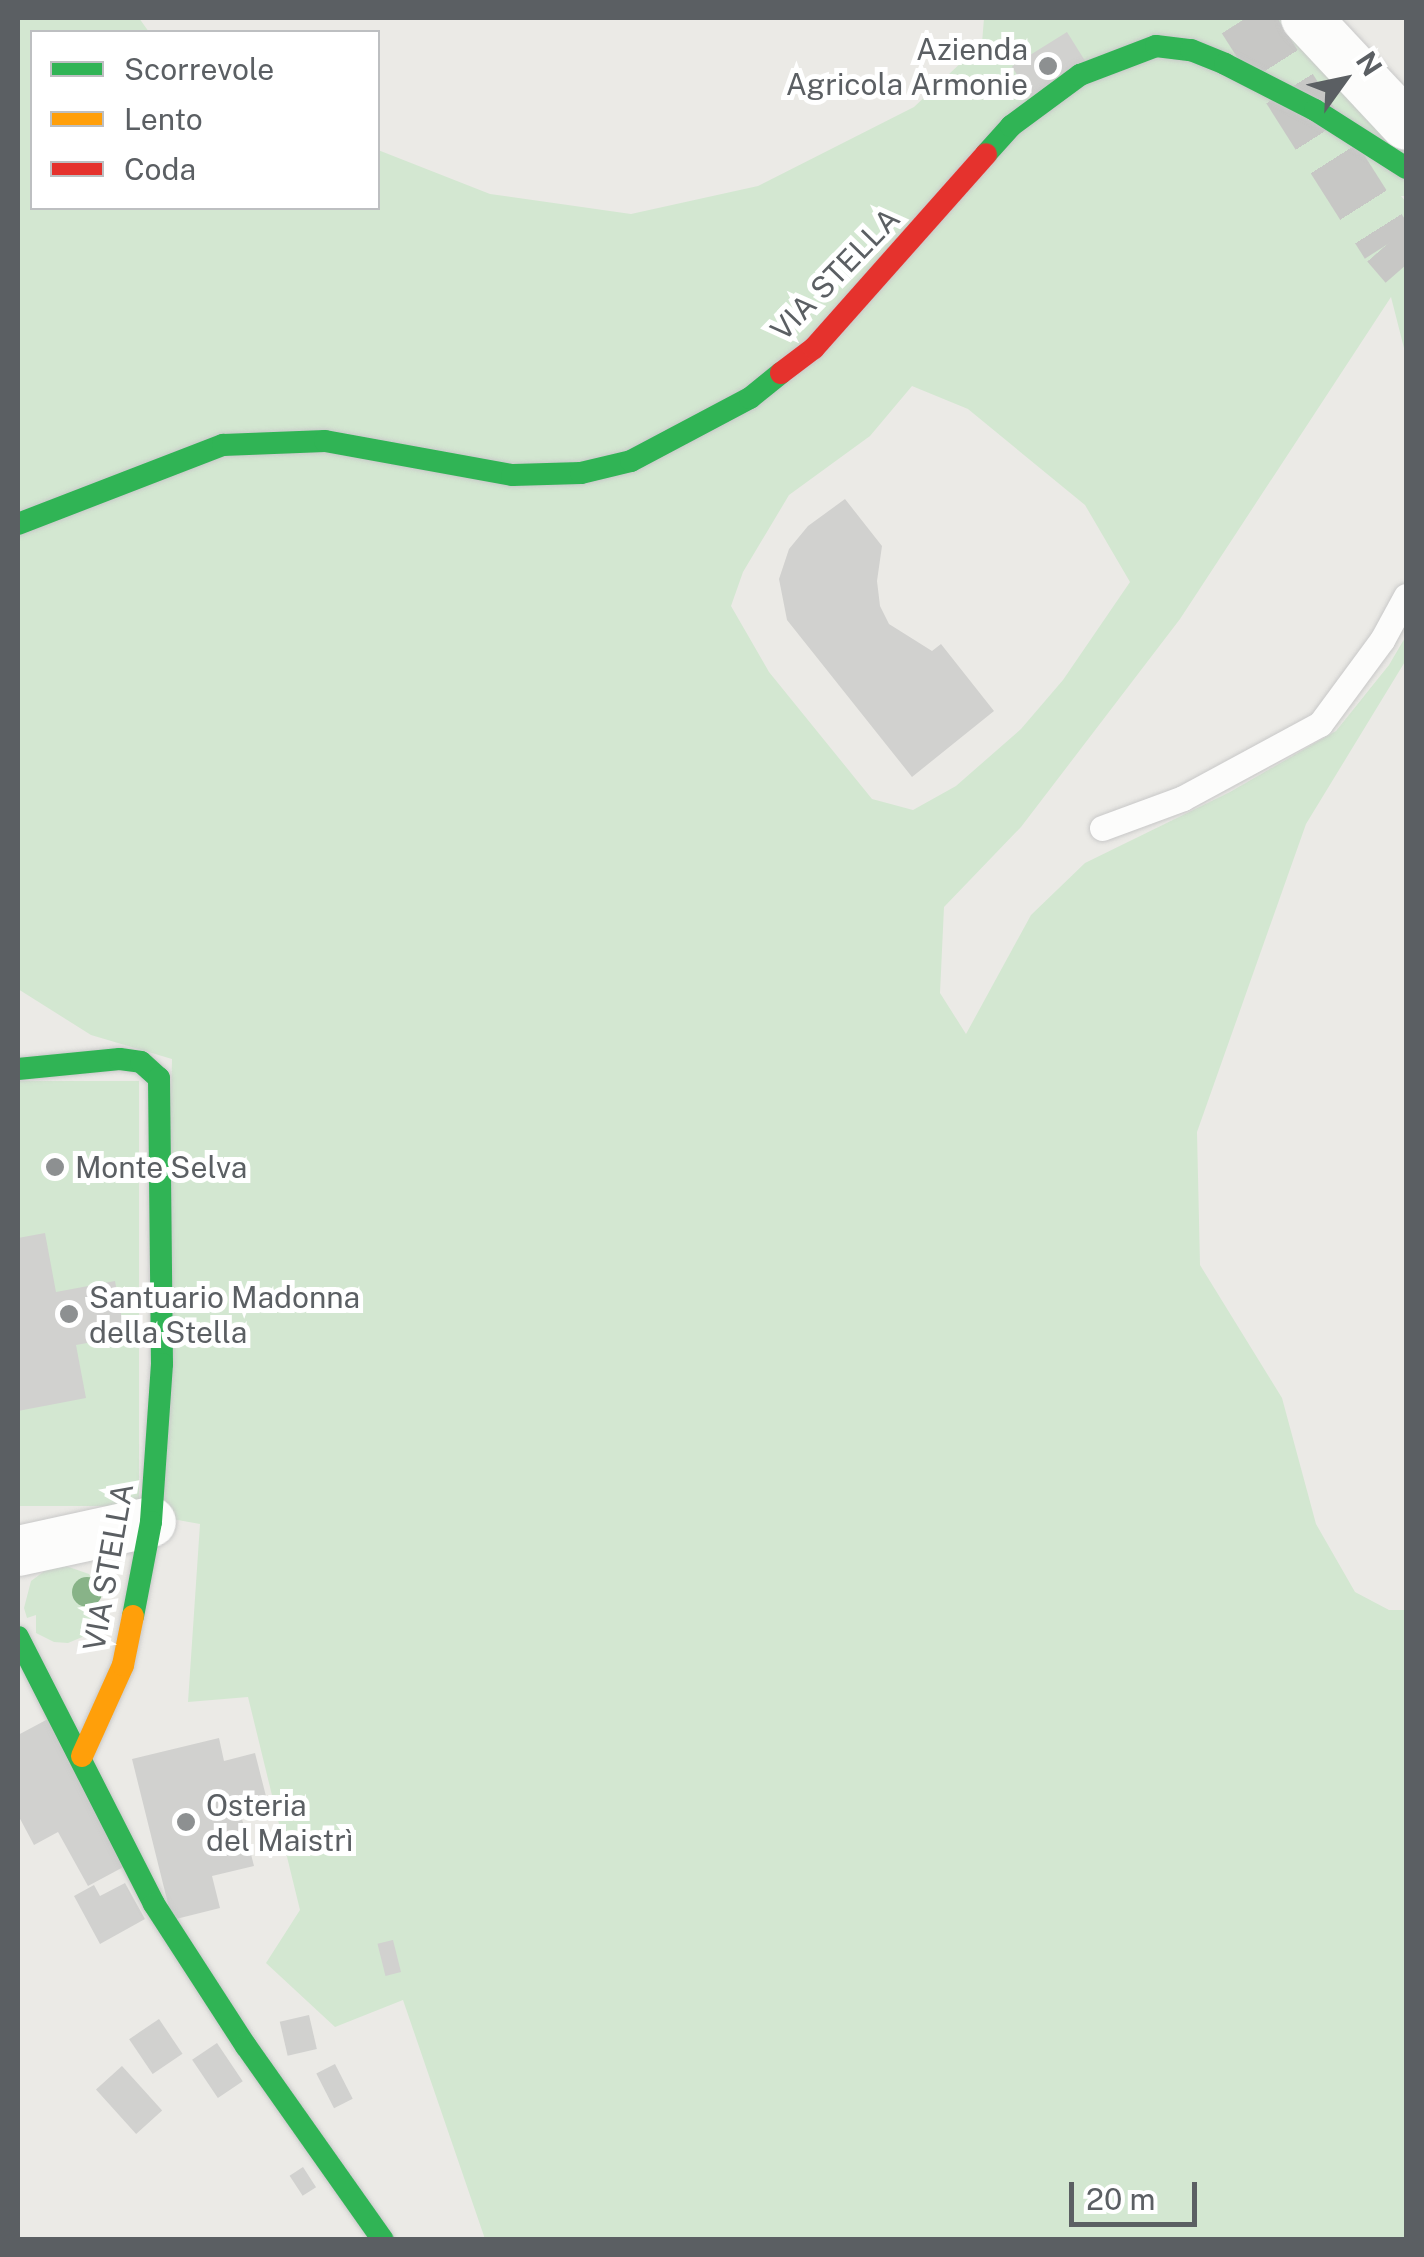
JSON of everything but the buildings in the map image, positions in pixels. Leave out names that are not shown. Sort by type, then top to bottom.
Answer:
[{"type":"street","points":[[1306,18],[1406,124]]},
{"type":"street","name":"VIA STELLA","points":[[18,524],[223,444],[325,441],[512,474],[582,472],[631,461],[750,398],[814,348],[1012,126],[1080,75],[1156,46],[1191,50],[1230,66],[1315,110],[1406,168]]},
{"type":"street","points":[[18,1069],[120,1059],[150,1067],[158,1085]]},
{"type":"street","name":"VIA STELLA","points":[[82,1756],[123,1665],[151,1522],[162,1364],[158,1085]]},
{"type":"street","points":[[18,1552],[151,1522]]},
{"type":"street","points":[[18,1638],[32,1702],[82,1756],[154,1904],[372,2236]]},
{"type":"lane","points":[[1102,44],[1139,24],[1162,24],[1209,44],[1230,66]]},
{"type":"lane","points":[[1102,828],[1182,798],[1320,724],[1382,640],[1406,596]]},
{"type":"lane","points":[[131,1158],[158,1085]]},
{"type":"green space","points":[[18,18],[139,18],[148,30],[30,30],[30,210],[380,210],[380,151],[490,194],[631,214],[758,186],[914,107],[982,43],[984,18],[1289,18],[1406,152],[1406,196],[1401,196],[1406,202],[1406,356],[1391,297],[1180,619],[1021,827],[944,907],[940,993],[966,1034],[1031,915],[1085,863],[1230,792],[1336,731],[1389,665],[1406,636],[1406,660],[1306,824],[1197,1132],[1200,1265],[1282,1398],[1316,1524],[1355,1592],[1389,1610],[1406,1610],[1406,2239],[485,2239],[403,2000],[335,2027],[266,1963],[300,1910],[248,1697],[188,1702],[200,1524],[161,1517],[172,1059],[91,1035],[18,989]],"holes":[[[912,386],[968,409],[1085,505],[1130,582],[1063,680],[1021,729],[956,786],[913,810],[872,799],[769,672],[731,606],[743,572],[789,495],[870,436]]]},
{"type":"green space","points":[[18,1081],[139,1081],[139,1506],[18,1506]]},
{"type":"green space","points":[[63,1565],[89,1574],[100,1592],[96,1625],[87,1635],[68,1643],[54,1642],[36,1633],[36,1615],[27,1618],[24,1608],[31,1581],[50,1567]]},
{"type":"tunnel","points":[[1245,18],[1388,243],[1406,264]]},
{"type":"traffic: fast","points":[[986,154],[1011,126],[1080,75],[1156,46],[1191,50],[1225,64],[1315,110],[1406,168]]},
{"type":"traffic: fast","points":[[18,524],[223,445],[325,441],[512,475],[581,473],[631,461],[750,398],[781,373]]},
{"type":"traffic: fast","points":[[18,1069],[120,1059],[141,1062],[159,1078],[162,1364],[151,1522],[133,1616]]},
{"type":"traffic: fast","points":[[18,1637],[154,1904],[246,2046],[383,2240]]},
{"type":"traffic: slow","points":[[82,1756],[123,1665],[133,1616]]},
{"type":"traffic: jam","points":[[781,373],[814,348],[986,154]]},
{"type":"place","name":"Azienda Agricola Armonie","points":[[1048,66]]},
{"type":"place","name":"Monte Selva","points":[[55,1167]]},
{"type":"place","name":"Santuario Madonna della Stella","points":[[69,1314]]},
{"type":"place","name":"Osteria del Maistrì","points":[[186,1822]]}]
